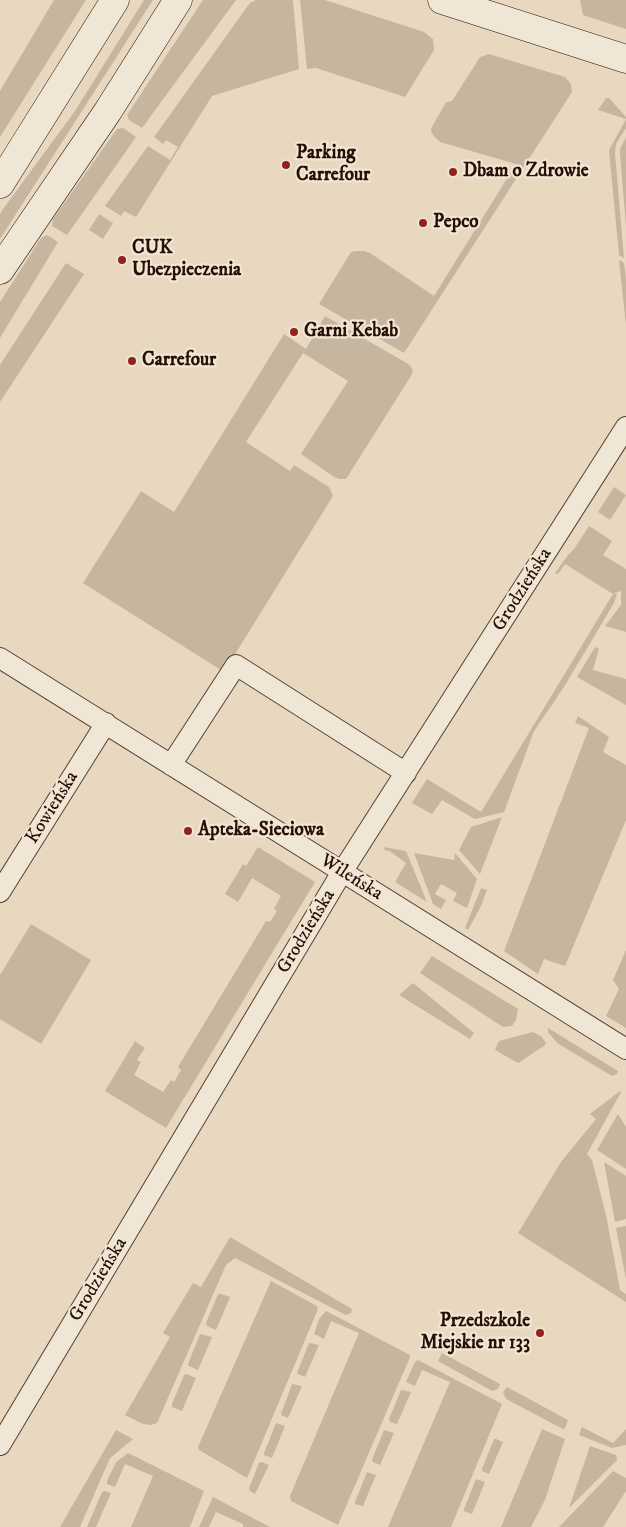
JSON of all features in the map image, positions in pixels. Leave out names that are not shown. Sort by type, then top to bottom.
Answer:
[{"type":"main road","points":[[0,184],[115,0]]},
{"type":"main road","points":[[0,270],[108,111],[178,0]]},
{"type":"main road","points":[[442,0],[626,58]]},
{"type":"street","name":"Grodzieńska","points":[[0,1445],[342,872],[626,427]]},
{"type":"street","name":"Wileńska","points":[[0,658],[626,1050]]},
{"type":"street","points":[[172,764],[236,665],[406,773]]},
{"type":"street","name":"Kowieńska","points":[[0,892],[106,723]]},
{"type":"shaded area","points":[[54,0],[86,0],[0,137],[0,91]]},
{"type":"shaded area","points":[[144,0],[153,0],[0,239],[0,214],[3,209],[75,111]]},
{"type":"shaded area","points":[[203,0],[236,0],[142,128],[129,120],[127,115]]},
{"type":"shaded area","points":[[256,0],[293,0],[299,69],[212,96],[136,217],[124,211],[121,216],[105,206],[148,146],[170,160],[178,147],[166,140],[163,144],[154,137],[244,11],[250,3]]},
{"type":"shaded area","points":[[300,0],[325,0],[424,32],[433,39],[434,50],[405,97],[316,68],[307,69]]},
{"type":"shaded area","points":[[580,0],[626,0],[626,29],[583,15]]},
{"type":"shaded area","points":[[489,54],[565,77],[571,84],[572,92],[404,353],[319,304],[351,252],[356,251],[370,253],[434,296],[516,164],[440,142],[431,131],[446,102],[452,101],[480,57]]},
{"type":"shaded area","points":[[606,98],[609,98],[626,119],[598,110]]},
{"type":"shaded area","points":[[626,119],[626,128],[616,144],[615,153],[624,258],[619,255],[609,150]]},
{"type":"shaded area","points":[[123,128],[136,137],[67,235],[52,226],[53,219],[117,129]]},
{"type":"shaded area","points":[[626,137],[626,226],[620,149]]},
{"type":"shaded area","points":[[99,214],[113,223],[103,239],[89,230]]},
{"type":"shaded area","points":[[47,235],[58,242],[0,338],[0,302],[41,238]]},
{"type":"shaded area","points":[[619,260],[624,263],[626,279],[626,326]]},
{"type":"shaded area","points":[[66,263],[84,274],[0,402],[0,365]]},
{"type":"shaded area","points":[[325,316],[410,365],[413,371],[346,479],[334,477],[301,454],[348,381],[303,353],[246,442],[290,471],[294,465],[329,487],[333,496],[224,672],[83,583],[141,491],[174,512],[284,334],[306,349]]},
{"type":"shaded area","points":[[614,487],[626,495],[610,520],[598,512]]},
{"type":"shaded area","points":[[589,526],[612,541],[603,555],[626,569],[626,632],[605,626],[621,605],[621,591],[614,593],[617,594],[614,603],[564,687],[534,731],[504,812],[475,819],[442,800],[432,814],[412,803],[427,779],[481,812],[613,594],[565,564],[558,574],[555,573]]},
{"type":"shaded area","points":[[595,647],[599,649],[593,670],[626,679],[626,705],[577,677]]},
{"type":"shaded area","points":[[578,716],[609,737],[603,752],[626,765],[626,820],[565,966],[544,959],[538,974],[504,951],[589,728],[575,723]]},
{"type":"shaded area","points":[[502,817],[480,874],[459,850],[471,827]]},
{"type":"shaded area","points":[[258,847],[315,882],[166,1128],[105,1091],[135,1041],[145,1048],[137,1060],[141,1062],[134,1075],[163,1092],[171,1080],[174,1082],[181,1070],[178,1067],[266,921],[270,922],[277,911],[274,909],[281,896],[252,878],[238,902],[225,894],[243,864],[246,866]]},
{"type":"shaded area","points":[[383,847],[406,851],[427,902],[395,882],[406,863],[388,850],[386,851]]},
{"type":"shaded area","points":[[414,853],[454,860],[455,853],[477,879],[467,908],[453,901],[457,893],[441,884],[435,894],[446,900],[441,909],[433,904]]},
{"type":"shaded area","points":[[481,888],[487,890],[468,930],[465,928]]},
{"type":"shaded area","points":[[31,924],[91,960],[41,1044],[0,1019],[0,975]]},
{"type":"shaded area","points":[[626,950],[626,1028],[606,1016],[619,989],[613,980]]},
{"type":"shaded area","points":[[432,956],[518,1009],[516,1020],[512,1026],[503,1027],[420,973]]},
{"type":"shaded area","points":[[413,983],[474,1033],[470,1039],[399,995]]},
{"type":"shaded area","points":[[548,1028],[618,1071],[617,1074],[612,1076],[557,1043],[548,1032]]},
{"type":"shaded area","points":[[533,1032],[541,1036],[546,1043],[518,1063],[495,1050],[499,1041]]},
{"type":"shaded area","points":[[620,1091],[587,1154],[592,1160],[606,1215],[620,1290],[626,1294],[626,1302],[518,1233],[561,1162],[596,1119],[590,1114]]},
{"type":"shaded area","points":[[618,1114],[626,1127],[626,1169],[597,1150]]},
{"type":"shaded area","points":[[604,1162],[626,1176],[626,1219],[615,1222]]},
{"type":"shaded area","points":[[626,1226],[626,1279],[616,1228]]},
{"type":"shaded area","points":[[230,1237],[352,1309],[351,1313],[346,1315],[235,1258],[226,1265],[157,1423],[151,1425],[143,1424],[125,1415],[170,1337],[163,1333],[193,1283],[201,1287]]},
{"type":"shaded area","points":[[271,1281],[317,1306],[318,1309],[247,1478],[199,1450],[198,1447]]},
{"type":"shaded area","points":[[218,1294],[230,1297],[216,1330],[207,1326],[206,1323]]},
{"type":"shaded area","points":[[326,1311],[410,1355],[338,1525],[291,1501],[290,1496],[359,1333],[331,1321],[324,1339],[314,1334],[319,1319]]},
{"type":"shaded area","points":[[200,1334],[212,1337],[198,1370],[188,1364]]},
{"type":"shaded area","points":[[309,1343],[319,1345],[305,1377],[297,1373]]},
{"type":"shaded area","points":[[442,1353],[500,1384],[498,1389],[492,1391],[438,1361]]},
{"type":"shaded area","points":[[418,1360],[502,1404],[451,1527],[388,1527],[450,1382],[422,1370],[415,1386],[406,1382],[415,1362]]},
{"type":"shaded area","points":[[186,1374],[196,1378],[182,1411],[172,1407],[172,1404]]},
{"type":"shaded area","points":[[292,1384],[302,1386],[288,1418],[281,1414]]},
{"type":"shaded area","points":[[507,1387],[568,1420],[565,1428],[563,1429],[506,1399],[503,1392]]},
{"type":"shaded area","points":[[401,1390],[411,1392],[397,1424],[390,1422],[389,1419]]},
{"type":"shaded area","points":[[276,1423],[285,1426],[272,1458],[264,1455],[264,1453]]},
{"type":"shaded area","points":[[582,1427],[613,1443],[626,1429],[626,1445],[612,1448],[579,1435]]},
{"type":"shaded area","points":[[542,1429],[565,1439],[545,1500],[531,1527],[501,1527]]},
{"type":"shaded area","points":[[116,1430],[133,1439],[110,1458],[80,1527],[60,1527]]},
{"type":"shaded area","points":[[384,1430],[394,1433],[380,1465],[372,1460]]},
{"type":"shaded area","points":[[494,1439],[503,1442],[489,1474],[482,1471],[482,1469]]},
{"type":"shaded area","points":[[590,1446],[616,1455],[617,1460],[569,1508]]},
{"type":"shaded area","points":[[128,1453],[204,1491],[190,1527],[131,1527],[153,1476],[125,1464],[115,1487],[107,1484],[116,1462]]},
{"type":"shaded area","points":[[262,1462],[269,1465],[255,1494],[249,1488],[259,1463]]},
{"type":"shaded area","points":[[613,1471],[626,1478],[626,1491],[603,1527],[559,1527]]},
{"type":"shaded area","points":[[367,1472],[376,1475],[363,1506],[355,1504],[355,1502]]},
{"type":"shaded area","points":[[476,1479],[485,1482],[472,1514],[464,1511],[464,1509]]},
{"type":"shaded area","points":[[102,1492],[111,1493],[96,1527],[87,1527]]},
{"type":"shaded area","points":[[213,1497],[270,1527],[243,1527],[243,1524],[216,1512],[209,1527],[199,1527]]},
{"type":"place","name":"Parking Carrefour","points":[[286,165]]},
{"type":"place","name":"Dbam o Zdrowie","points":[[453,172]]},
{"type":"place","name":"Pepco","points":[[423,223]]},
{"type":"place","name":"CUK Ubezpieczenia","points":[[122,260]]},
{"type":"place","name":"Garni Kebab","points":[[294,332]]},
{"type":"place","name":"Carrefour","points":[[132,361]]},
{"type":"place","name":"Apteka-Sieciowa","points":[[188,831]]},
{"type":"place","name":"Przedszkole Miejskie nr 133","points":[[540,1333]]}]
